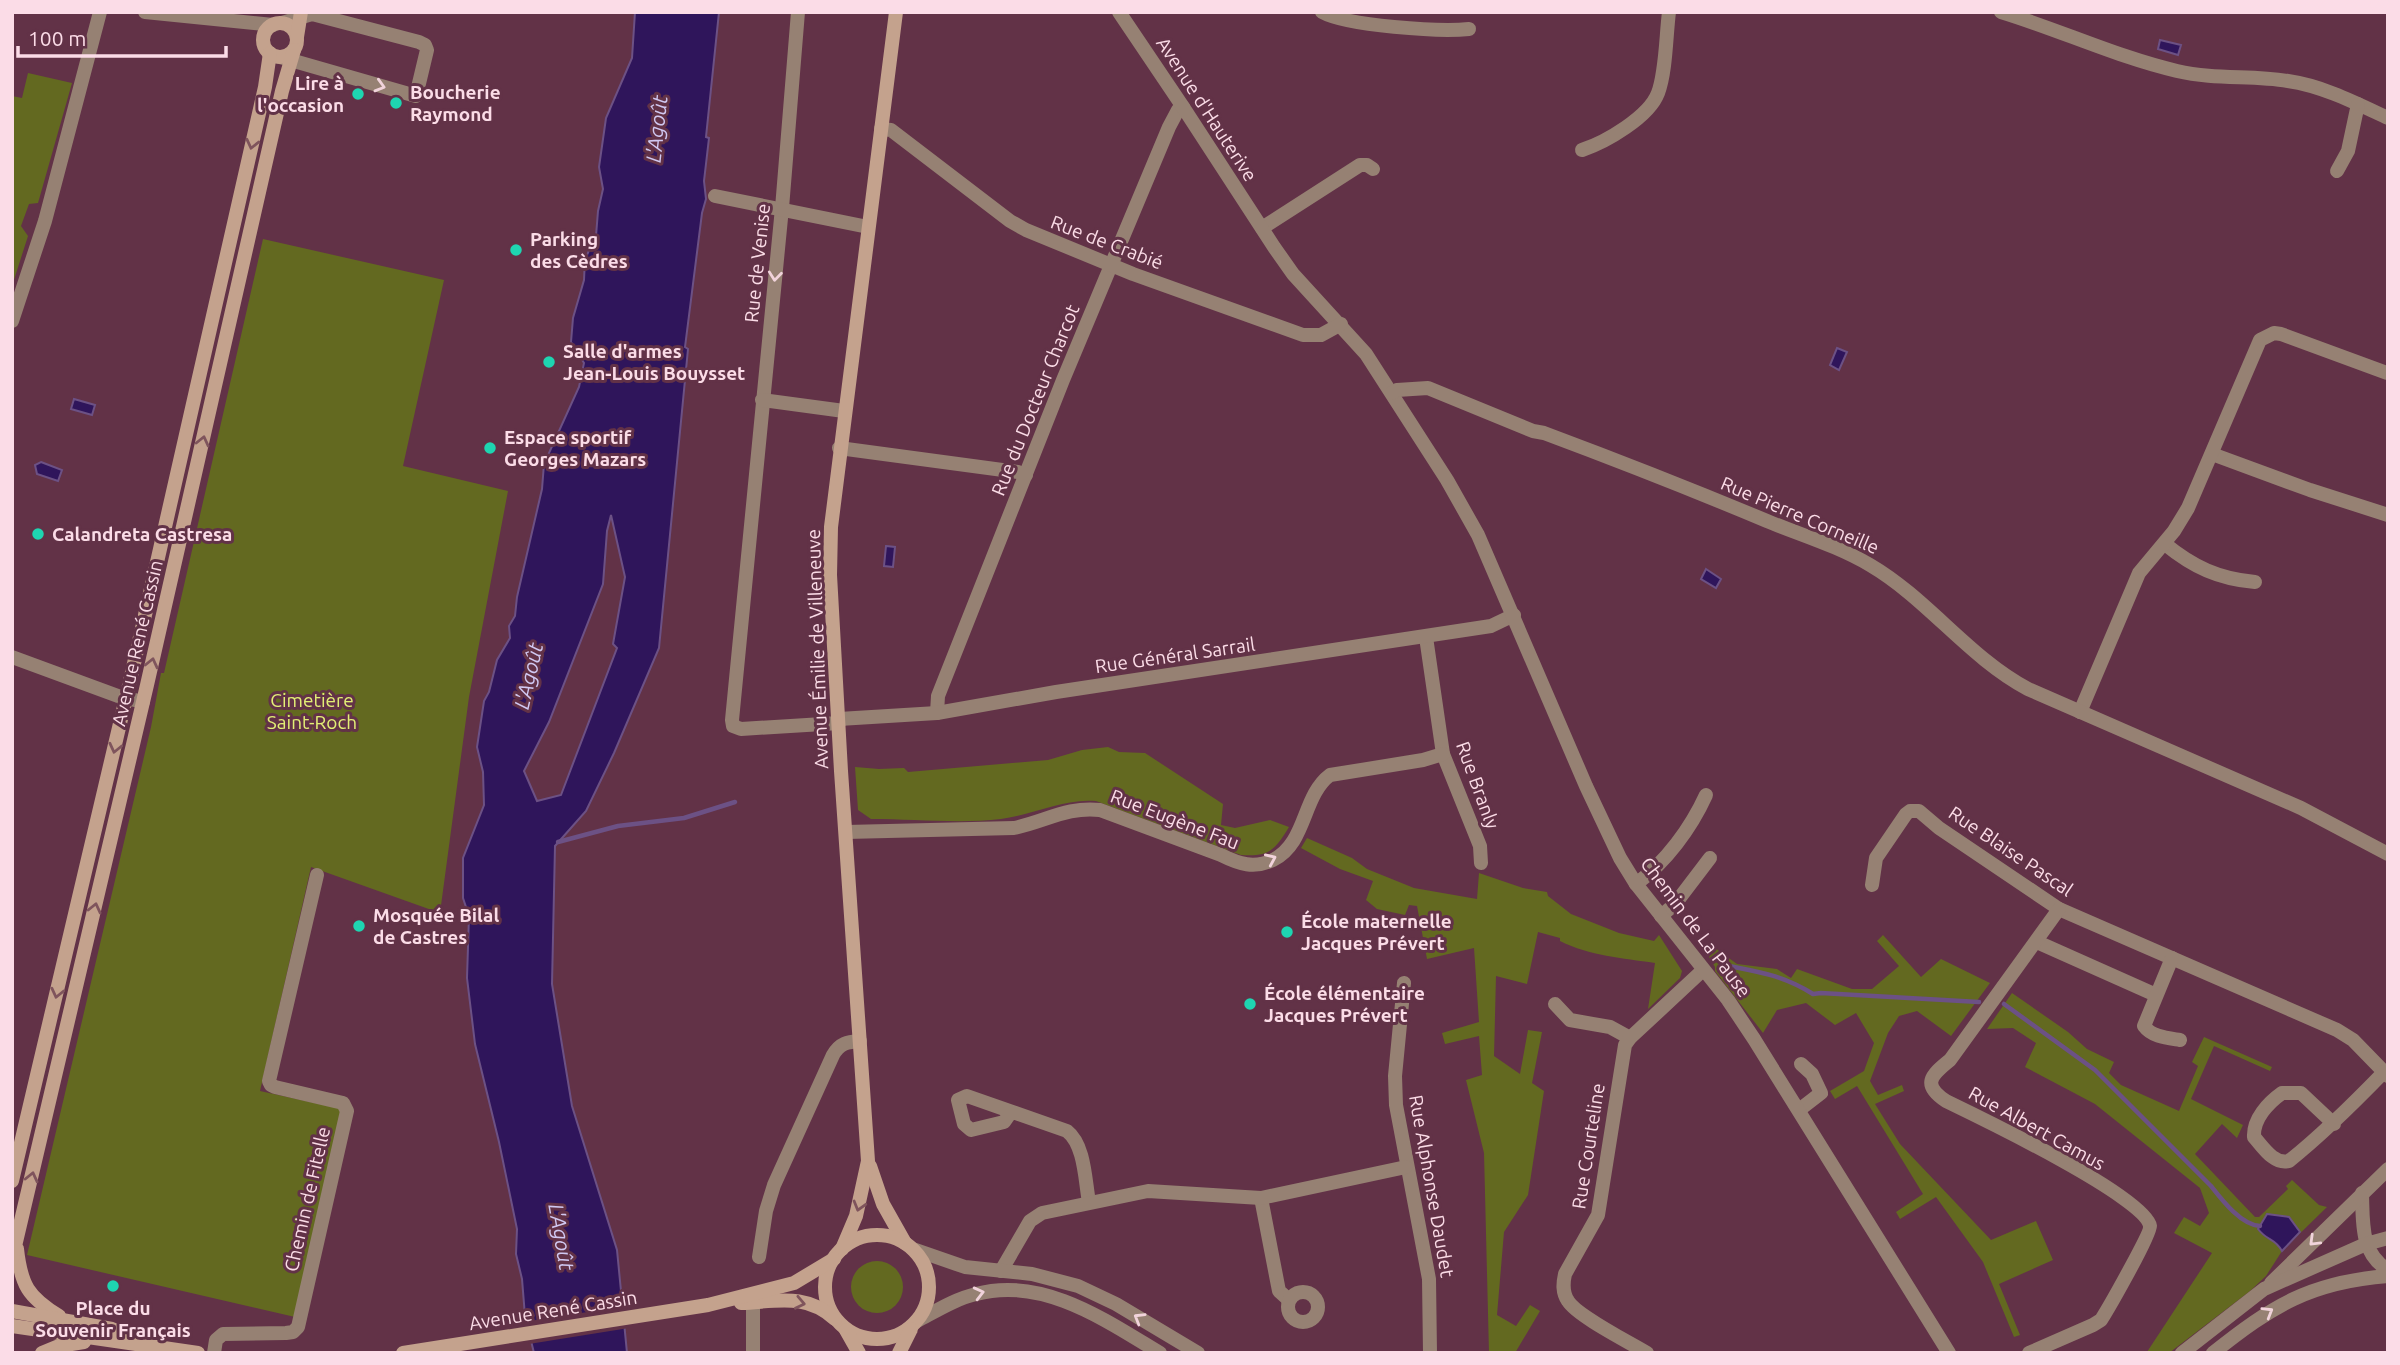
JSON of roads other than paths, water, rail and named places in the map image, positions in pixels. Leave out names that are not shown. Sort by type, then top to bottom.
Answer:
[{"type":"main road","name":"Avenue Émilie de Villeneuve","points":[[896,12],[839,448],[830,557],[868,1160],[883,1204],[909,1246]]},
{"type":"main road","points":[[286,51],[306,14]]},
{"type":"main road","points":[[278,21],[292,28],[286,51],[266,49],[263,38],[268,28],[278,21]]},
{"type":"main road","name":"Avenue René Cassin","points":[[12,1181],[126,698],[262,100],[286,51]]},
{"type":"main road","name":"Avenue René Cassin","points":[[12,1259],[187,509],[286,51]]},
{"type":"main road","points":[[170,505],[187,509]]},
{"type":"main road","points":[[102,800],[119,804]]},
{"type":"main road","points":[[71,935],[87,940]]},
{"type":"main road","name":"Avenue Émilie de Villeneuve","points":[[838,1254],[856,1216],[868,1160]]},
{"type":"main road","points":[[859,1353],[826,1297],[825,1284],[838,1254],[856,1240],[872,1236],[890,1237],[909,1246],[926,1269],[930,1292],[926,1308],[899,1353]]},
{"type":"main road","points":[[16,1244],[20,1273],[27,1289],[37,1303],[68,1321]]},
{"type":"main road","name":"Avenue René Cassin","points":[[708,1305],[794,1283],[838,1254]]},
{"type":"main road","name":"Avenue René Cassin","points":[[403,1353],[680,1309],[775,1299],[795,1301],[827,1312],[842,1325]]},
{"type":"main road","points":[[12,1311],[112,1329],[165,1348]]},
{"type":"main road","points":[[842,1325],[859,1336],[887,1339],[901,1334],[915,1323]]},
{"type":"main road","points":[[12,1326],[198,1353]]},
{"type":"main road","points":[[42,1353],[59,1346],[101,1340]]},
{"type":"street","points":[[12,321],[45,221],[100,12]]},
{"type":"street","points":[[145,12],[278,21],[306,14],[425,45],[427,50],[416,96],[286,51]]},
{"type":"street","name":"Rue de Venise","points":[[733,726],[798,12]]},
{"type":"street","name":"Avenue d'Hauterive","points":[[1119,12],[1293,274],[1366,354],[1392,393]]},
{"type":"street","points":[[1322,12],[1353,22],[1447,32],[1469,29]]},
{"type":"street","points":[[1583,150],[1606,140],[1634,120],[1655,99],[1660,85],[1669,12]]},
{"type":"street","points":[[2001,12],[2174,70],[2219,78],[2291,82],[2315,88],[2388,118]]},
{"type":"street","points":[[2337,171],[2348,151],[2358,104]]},
{"type":"street","name":"Rue du Docteur Charcot","points":[[937,713],[938,696],[1111,263],[1169,127],[1178,110],[1183,107]]},
{"type":"street","name":"Rue de Crabié","points":[[881,129],[891,130],[1017,226],[1303,335],[1321,335],[1341,324]]},
{"type":"street","points":[[1262,228],[1360,165],[1373,169]]},
{"type":"street","points":[[715,196],[868,227]]},
{"type":"street","points":[[2080,712],[2139,573],[2165,544],[2188,508],[2256,346],[2266,335],[2281,334],[2387,373]]},
{"type":"street","name":"Rue Pierre Corneille","points":[[1392,393],[1398,390],[1428,388],[1533,432],[1544,433],[1631,466],[1858,558],[1905,590],[1998,672],[2028,690],[2301,808],[2388,853]]},
{"type":"street","name":"Chemin de La Pause","points":[[1392,393],[1463,507],[1514,615],[1591,797],[1636,884],[1748,1029],[1949,1353]]},
{"type":"street","points":[[762,400],[844,411]]},
{"type":"street","points":[[839,448],[1027,475]]},
{"type":"street","points":[[2212,454],[2310,491],[2388,515]]},
{"type":"street","points":[[2165,544],[2188,562],[2230,580],[2255,582]]},
{"type":"street","name":"Rue Général Sarrail","points":[[733,726],[740,729],[937,713],[1056,692],[1491,626],[1514,615]]},
{"type":"street","name":"Rue Branly","points":[[1426,637],[1443,754],[1480,846],[1481,863]]},
{"type":"street","points":[[12,657],[143,702]]},
{"type":"street","name":"Rue Eugène Fau","points":[[846,832],[996,830],[1036,824],[1044,818],[1080,809],[1100,810],[1239,864],[1258,864],[1278,858],[1291,846],[1321,785],[1331,775],[1423,760],[1443,754]]},
{"type":"street","points":[[1636,884],[1662,861],[1693,819],[1706,795]]},
{"type":"street","name":"Rue Blaise Pascal","points":[[1871,885],[1876,858],[1906,814],[1915,810],[2059,909],[2337,1030],[2353,1040],[2386,1074],[2334,1124],[2284,1163],[2277,1161],[2254,1137],[2254,1128],[2262,1112],[2281,1093],[2301,1093],[2334,1124]]},
{"type":"street","points":[[1661,916],[1675,904],[1710,858]]},
{"type":"street","name":"Chemin de Fitelle","points":[[214,1353],[216,1340],[223,1334],[286,1333],[293,1332],[298,1327],[347,1111],[343,1103],[275,1087],[270,1081],[317,875]]},
{"type":"street","name":"Rue Albert Camus","points":[[2029,1353],[2101,1320],[2131,1264],[2139,1255],[2150,1227],[2136,1207],[2060,1158],[1946,1101],[1932,1091],[1930,1085],[2059,909]]},
{"type":"street","points":[[2037,942],[2156,995]]},
{"type":"street","points":[[2172,958],[2144,1026],[2160,1037],[2180,1040]]},
{"type":"street","name":"Rue Courteline","points":[[1647,1353],[1574,1308],[1564,1292],[1563,1283],[1565,1274],[1598,1215],[1622,1053],[1630,1038],[1703,970]]},
{"type":"street","name":"Rue Alphonse Daudet","points":[[1404,983],[1395,1076],[1396,1105],[1429,1279],[1430,1353]]},
{"type":"street","points":[[1555,1004],[1570,1020],[1610,1027],[1630,1038]]},
{"type":"street","points":[[759,1257],[766,1211],[774,1185],[833,1055],[844,1042],[860,1041]]},
{"type":"street","points":[[1799,1110],[1821,1093],[1812,1074],[1801,1064]]},
{"type":"street","points":[[1011,1111],[1067,1131],[1074,1137],[1089,1202]]},
{"type":"street","points":[[1001,1271],[1030,1221],[1036,1216],[1089,1202],[1148,1191],[1261,1198],[1406,1167]]},
{"type":"street","points":[[2182,1353],[2264,1289],[2388,1169]]},
{"type":"street","points":[[2362,1193],[2362,1228],[2366,1244],[2376,1260],[2388,1270]]},
{"type":"street","points":[[1261,1198],[1279,1291],[1289,1300]]},
{"type":"street","points":[[2264,1289],[2366,1244],[2388,1238]]},
{"type":"street","points":[[909,1246],[957,1266],[1032,1274],[1079,1286],[1116,1304],[1198,1353]]},
{"type":"street","points":[[2213,1353],[2265,1313],[2311,1291],[2348,1280],[2388,1276]]},
{"type":"street","points":[[915,1323],[973,1294],[995,1290],[1020,1291],[1055,1298],[1089,1311],[1160,1353]]},
{"type":"street","points":[[753,1303],[753,1353]]},
{"type":"water","name":"L'Agoût","points":[[635,12],[719,12],[706,137],[709,138],[704,181],[706,199],[685,347],[688,349],[659,648],[586,811],[555,846],[552,984],[572,1106],[617,1250],[627,1353],[534,1353],[525,1316],[522,1279],[516,1254],[517,1229],[475,1044],[467,978],[469,916],[463,898],[463,858],[484,805],[483,772],[477,747],[484,701],[497,660],[510,638],[509,626],[515,616],[542,489],[544,464],[579,387],[584,363],[571,342],[573,318],[584,280],[585,259],[596,236],[603,189],[599,167],[606,118],[632,58]],"holes":[[[611,515],[625,577],[613,644],[617,648],[561,795],[537,801],[524,771],[549,722],[603,584],[607,531]]]},
{"type":"water","points":[[2160,40],[2181,45],[2178,55],[2158,49]]},
{"type":"water","points":[[1837,348],[1847,352],[1839,370],[1830,365]]},
{"type":"water","points":[[74,399],[95,405],[92,415],[71,409]]},
{"type":"water","points":[[41,462],[62,470],[58,481],[37,474],[35,465]]},
{"type":"water","points":[[886,546],[895,547],[893,567],[884,566]]},
{"type":"water","points":[[1706,569],[1721,579],[1716,588],[1701,579]]},
{"type":"water","points":[[2267,1214],[2289,1217],[2300,1232],[2282,1251],[2258,1229]]},
{"type":"waterway","points":[[558,842],[618,826],[684,818],[735,802]]},
{"type":"waterway","points":[[1724,965],[1781,978],[1813,994],[1979,1002]]},
{"type":"waterway","points":[[2004,1004],[2095,1070],[2211,1186],[2232,1211],[2253,1225],[2260,1226]]},
{"type":"place","name":"Lire à l'occasion","points":[[358,94]]},
{"type":"place","name":"Boucherie Raymond","points":[[396,103]]},
{"type":"place","name":"Parking des Cèdres","points":[[516,250]]},
{"type":"place","name":"Salle d'armes Jean-Louis Bouysset","points":[[549,362]]},
{"type":"place","name":"Espace sportif Georges Mazars","points":[[490,448]]},
{"type":"place","name":"Calandreta Castresa","points":[[38,534]]},
{"type":"place","name":"Mosquée Bilal de Castres","points":[[359,926]]},
{"type":"place","name":"École maternelle Jacques Prévert","points":[[1287,932]]},
{"type":"place","name":"École élémentaire Jacques Prévert","points":[[1250,1004]]},
{"type":"place","name":"Place du Souvenir Français","points":[[113,1286]]},
{"type":"park label","name":"Cimetière Saint-Roch","points":[[312,711]]}]
